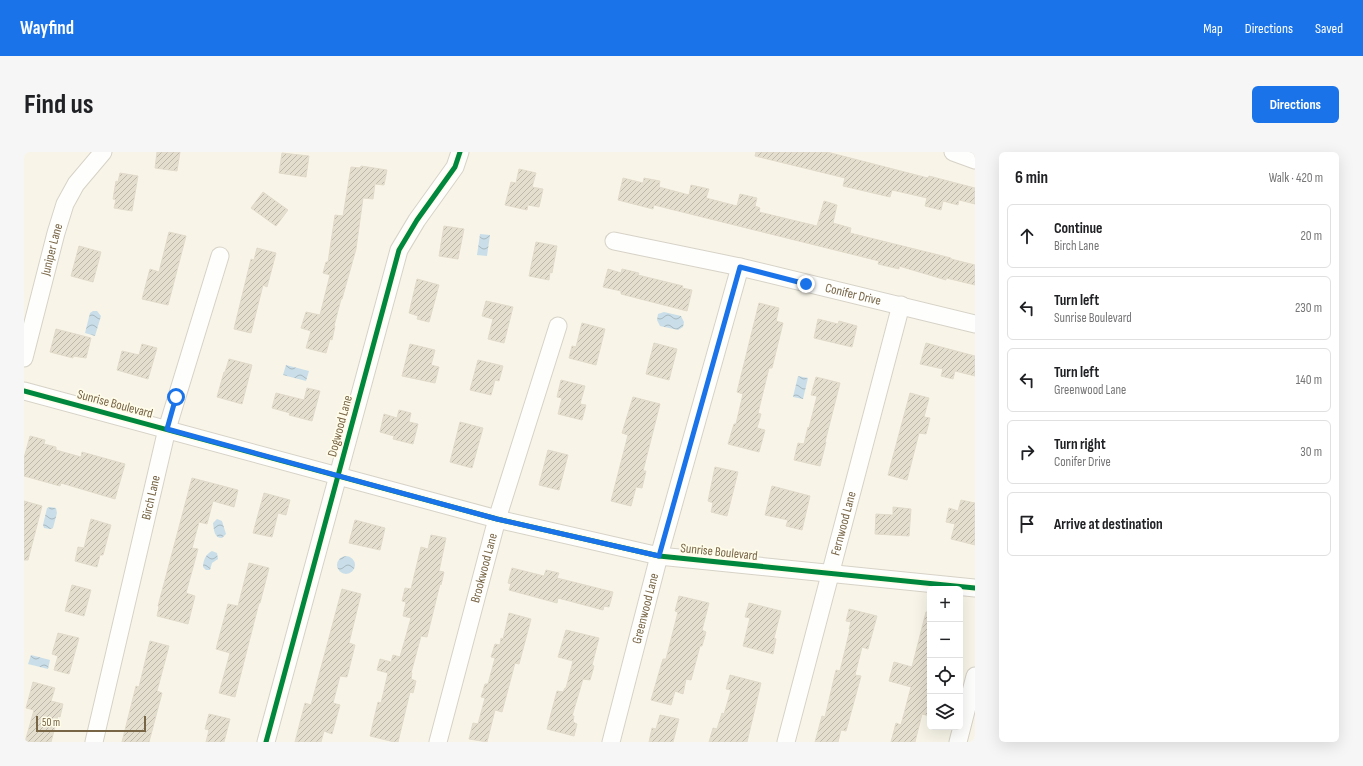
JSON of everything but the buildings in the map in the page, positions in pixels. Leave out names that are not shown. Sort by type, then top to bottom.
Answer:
[{"type":"street","name":"Juniper Lane","points":[[24,358],[56,233],[65,204],[76,184],[103,152]]},
{"type":"street","name":"Dogwood Lane","points":[[266,742],[399,250],[417,220],[455,167],[460,152]]},
{"type":"street","points":[[953,152],[975,160]]},
{"type":"street","name":"Conifer Drive","points":[[614,241],[740,267],[975,324]]},
{"type":"street","name":"Birch Lane","points":[[94,742],[167,429],[220,256]]},
{"type":"street","name":"Greenwood Lane","points":[[611,742],[659,556],[740,267]]},
{"type":"street","name":"Fernwood Lane","points":[[786,742],[901,306]]},
{"type":"street","name":"Brookwood Lane","points":[[438,742],[497,519],[558,326]]},
{"type":"street","name":"Sunrise Boulevard","points":[[24,391],[497,519],[659,556],[830,575],[975,588]]},
{"type":"street","points":[[958,742],[975,676]]},
{"type":"water","points":[[480,234],[490,235],[487,256],[477,255]]},
{"type":"water","points":[[97,311],[101,316],[95,336],[85,333],[90,313]]},
{"type":"water","points":[[664,312],[681,316],[684,322],[683,327],[678,330],[660,326],[657,320],[658,314]]},
{"type":"water","points":[[286,365],[309,371],[306,381],[283,375]]},
{"type":"water","points":[[798,376],[808,378],[803,399],[793,397]]},
{"type":"water","points":[[47,508],[56,508],[57,513],[53,528],[50,529],[44,528],[43,525]]},
{"type":"water","points":[[217,519],[222,521],[226,534],[222,538],[217,537],[214,531],[213,523]]},
{"type":"water","points":[[212,551],[217,553],[218,559],[212,563],[210,570],[206,570],[203,567],[204,560]]},
{"type":"water","points":[[346,556],[352,559],[355,565],[352,571],[346,574],[340,571],[337,565],[340,559]]},
{"type":"water","points":[[31,655],[50,660],[48,669],[28,664]]},
{"type":"cycle path","points":[[266,742],[399,250],[417,220],[455,167],[460,152]]},
{"type":"cycle path","points":[[24,391],[497,519],[659,556],[975,588]]},
{"type":"route","points":[[176,397],[167,429],[497,519],[659,556],[740,267],[806,284]]}]
